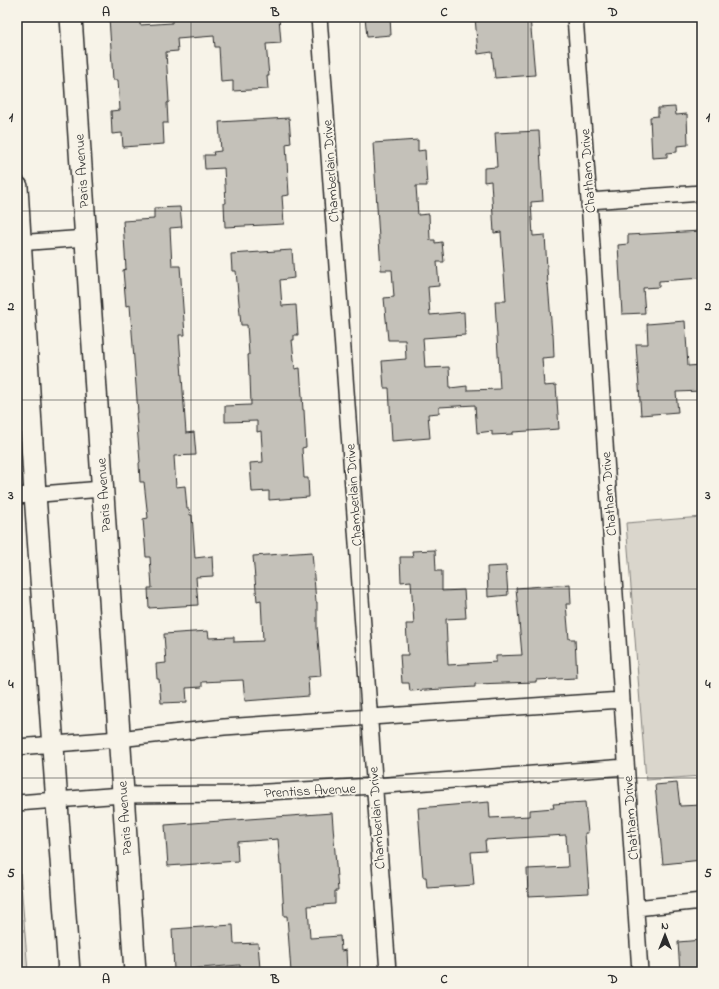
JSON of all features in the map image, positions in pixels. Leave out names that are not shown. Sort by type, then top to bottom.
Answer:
[{"type":"street","name":"Paris Avenue","points":[[71,17],[135,972]]},
{"type":"street","name":"Chamberlain Drive","points":[[318,17],[388,972]]},
{"type":"street","name":"Chatham Drive","points":[[575,17],[589,201],[640,972]]},
{"type":"street","points":[[17,187],[26,495],[52,744],[69,972]]},
{"type":"street","points":[[589,201],[702,193]]},
{"type":"street","points":[[19,242],[86,238]]},
{"type":"street","points":[[26,495],[102,490]]},
{"type":"street","points":[[17,746],[119,739],[224,727],[622,700]]},
{"type":"street","name":"Prentiss Avenue","points":[[17,803],[122,795],[232,794],[374,786],[626,767]]},
{"type":"street","points":[[636,908],[702,901]]},
{"type":"shaded area","points":[[702,517],[702,776],[646,780],[626,523]]},
{"type":"shaded area","points":[[17,832],[28,972],[17,972]]},
{"type":"building","points":[[109,17],[140,17],[140,25],[172,23],[172,17],[279,17],[281,43],[266,44],[269,76],[267,76],[268,89],[233,91],[233,81],[221,82],[219,47],[215,47],[214,36],[177,39],[178,51],[166,52],[169,102],[167,103],[168,123],[163,123],[164,144],[123,147],[122,133],[112,134],[111,111],[120,110],[118,80],[113,80]]},
{"type":"building","points":[[365,17],[390,17],[391,35],[367,37]]},
{"type":"building","points":[[475,17],[530,17],[535,75],[495,78],[492,52],[478,54]]},
{"type":"building","points":[[675,107],[676,115],[687,114],[688,145],[677,146],[677,152],[667,153],[667,157],[652,158],[650,117],[658,116],[658,108]]},
{"type":"building","points":[[289,118],[291,143],[286,144],[289,195],[282,196],[284,224],[225,227],[224,203],[226,203],[224,168],[205,169],[204,155],[214,155],[213,152],[221,151],[219,122]]},
{"type":"building","points":[[539,131],[543,201],[531,202],[533,236],[545,235],[554,357],[542,358],[544,386],[556,385],[559,429],[513,432],[513,434],[492,435],[492,431],[477,433],[475,405],[439,407],[439,413],[428,414],[430,438],[392,441],[389,388],[384,388],[382,361],[406,359],[405,340],[388,340],[384,298],[394,297],[392,270],[381,270],[373,143],[418,140],[418,151],[425,150],[427,186],[416,186],[418,215],[429,214],[430,240],[435,240],[435,243],[442,242],[444,262],[437,262],[439,286],[428,287],[430,315],[464,312],[465,335],[423,338],[425,368],[449,367],[450,388],[467,386],[467,390],[500,389],[495,301],[506,301],[501,232],[494,233],[491,181],[484,182],[484,168],[497,167],[495,133]]},
{"type":"building","points":[[180,207],[182,227],[170,228],[172,266],[180,266],[185,335],[179,335],[186,433],[194,432],[196,455],[174,456],[176,487],[185,486],[187,509],[189,509],[190,515],[192,515],[195,558],[212,556],[213,576],[196,577],[198,605],[149,608],[148,588],[152,588],[150,557],[146,557],[143,519],[148,518],[144,482],[140,482],[136,413],[138,413],[130,305],[126,306],[123,270],[126,269],[123,221],[154,219],[154,208]]},
{"type":"building","points":[[701,231],[702,278],[659,281],[659,287],[643,288],[645,313],[622,314],[618,245],[628,244],[628,235]]},
{"type":"building","points":[[292,250],[294,278],[280,280],[282,306],[296,305],[298,335],[294,335],[294,340],[292,340],[295,369],[300,368],[306,447],[302,448],[304,478],[308,478],[309,497],[269,500],[269,491],[252,492],[250,463],[263,462],[261,431],[257,432],[257,421],[225,422],[225,406],[251,405],[247,325],[241,325],[236,271],[232,271],[231,254]]},
{"type":"building","points":[[685,321],[688,366],[702,365],[702,391],[676,392],[678,412],[641,415],[636,344],[648,344],[647,324]]},
{"type":"building","points":[[435,550],[436,571],[442,571],[442,591],[464,590],[466,618],[446,619],[448,665],[496,662],[496,656],[522,655],[516,588],[570,584],[571,604],[566,604],[569,639],[575,639],[577,678],[536,680],[536,682],[475,684],[475,687],[410,691],[409,683],[402,683],[400,655],[408,655],[406,624],[414,624],[411,581],[401,582],[400,557],[413,557],[412,551]]},
{"type":"building","points":[[312,552],[317,602],[317,627],[321,676],[308,677],[309,696],[245,701],[243,680],[202,682],[202,687],[186,688],[187,702],[161,703],[156,664],[166,663],[164,634],[208,631],[209,638],[234,637],[234,642],[263,641],[261,600],[257,601],[253,556]]},
{"type":"building","points":[[506,566],[508,595],[488,597],[487,567]]},
{"type":"building","points":[[677,783],[680,806],[702,805],[702,860],[663,864],[655,785]]},
{"type":"building","points":[[489,802],[490,818],[530,816],[530,810],[554,808],[553,804],[585,802],[588,833],[585,833],[589,893],[528,896],[527,869],[568,867],[566,835],[485,840],[486,851],[471,852],[474,885],[427,888],[426,877],[423,877],[418,808]]},
{"type":"building","points":[[332,813],[338,891],[335,891],[335,904],[308,906],[310,938],[340,936],[341,951],[346,950],[347,972],[291,972],[287,916],[284,916],[278,839],[237,842],[238,861],[168,866],[165,825]]},
{"type":"building","points":[[233,925],[234,944],[258,943],[260,969],[240,970],[240,965],[174,970],[172,929]]},
{"type":"building","points":[[702,940],[702,972],[680,972],[678,942]]}]
